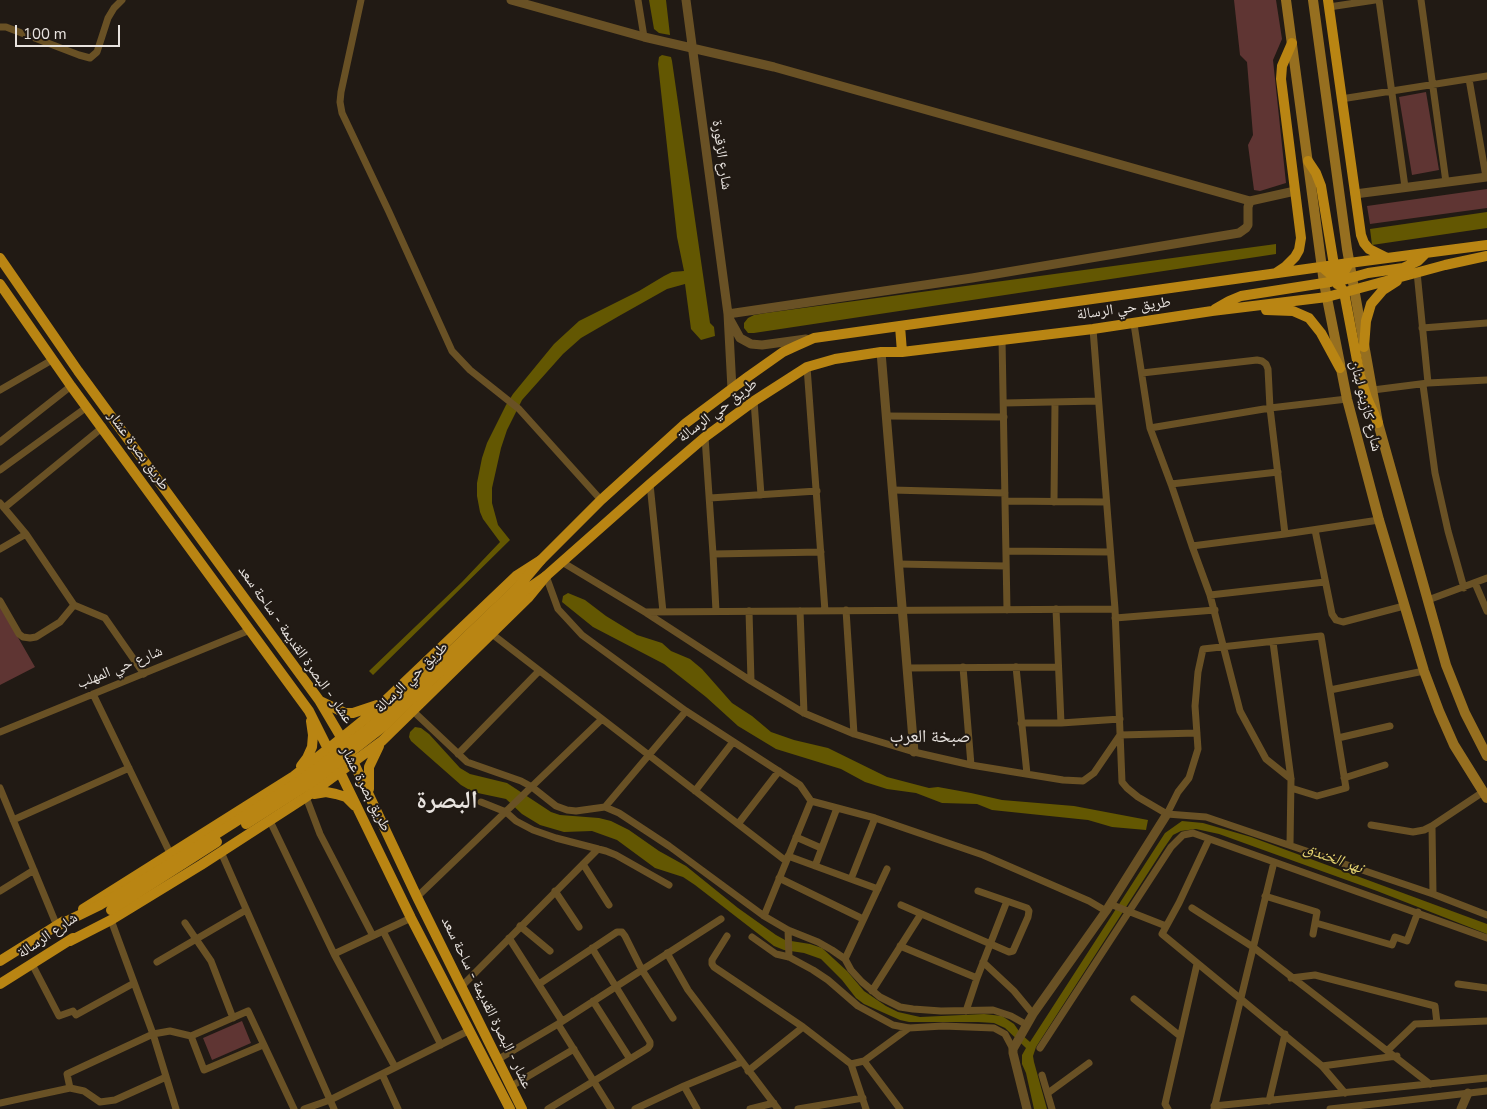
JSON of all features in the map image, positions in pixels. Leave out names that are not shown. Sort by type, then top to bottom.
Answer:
[{"type":"main road","name":"شارع كازينو لبنان","points":[[1286,0],[1324,283],[1347,400],[1379,520],[1424,671],[1450,737],[1462,760],[1485,795]]},
{"type":"main road","points":[[1313,0],[1349,263],[1342,279],[1327,297]]},
{"type":"main road","points":[[1328,3],[1360,230],[1364,243],[1373,252],[1388,258]]},
{"type":"main road","points":[[1273,275],[1291,262],[1299,250],[1301,238],[1281,79],[1282,66],[1292,43]]},
{"type":"main road","points":[[1308,161],[1316,172],[1321,186],[1334,265],[1349,291],[1364,388],[1378,423]]},
{"type":"main road","name":"طريق حي الرسالة","points":[[57,926],[100,905],[170,864],[301,780],[369,728],[519,586],[541,560],[601,500],[686,423],[783,352],[814,338],[1487,245]]},
{"type":"main road","points":[[1212,311],[1241,296],[1403,268],[1418,261],[1426,254]]},
{"type":"main road","name":"طريق حي الرسالة","points":[[111,915],[334,766],[384,726],[523,592],[546,576],[705,437],[754,401],[807,367],[835,359],[881,352],[902,352],[1134,324],[1212,311],[1327,297],[1487,256]]},
{"type":"main road","name":"عشار - البصرة القديمة - ساحة سعد","points":[[0,258],[78,371],[319,700],[354,762],[417,897],[522,1109]]},
{"type":"main road","points":[[1322,267],[1342,279]]},
{"type":"main road","points":[[1364,347],[1366,321],[1372,304],[1383,290],[1412,274]]},
{"type":"main road","name":"طريق بصرة عشار","points":[[1,289],[308,711],[468,1031],[510,1109]]},
{"type":"main road","name":"شارع كازينو لبنان","points":[[1349,291],[1364,347],[1378,423],[1452,682],[1482,738],[1487,756]]},
{"type":"main road","points":[[1248,307],[1293,311],[1309,318],[1321,333],[1340,368]]},
{"type":"main road","points":[[900,326],[902,352]]},
{"type":"main road","name":"طريق حي الرسالة","points":[[0,961],[294,776],[382,703],[516,576],[541,560]]},
{"type":"main road","points":[[111,915],[221,852],[270,821],[340,773],[382,741],[528,598],[546,576]]},
{"type":"main road","points":[[319,700],[333,709],[345,713],[353,713],[382,703]]},
{"type":"main road","points":[[294,776],[307,758],[312,747],[313,735],[308,711]]},
{"type":"main road","points":[[369,796],[369,767],[374,753],[382,741]]},
{"type":"main road","points":[[306,797],[322,792],[336,794],[350,800],[360,812]]},
{"type":"main road","name":"شارع الرسالة","points":[[0,984],[111,915]]},
{"type":"street","points":[[0,27],[6,27],[90,58],[97,52],[108,18],[122,0]]},
{"type":"street","points":[[361,0],[341,92],[340,102],[343,117],[378,188],[452,351],[470,370],[519,409],[601,500]]},
{"type":"street","points":[[511,0],[644,37],[774,67],[1250,202],[1295,191]]},
{"type":"street","points":[[638,0],[644,37]]},
{"type":"street","name":"شارع الزقورة","points":[[686,0],[728,314],[732,389]]},
{"type":"street","points":[[1328,3],[1377,0],[1392,90],[1405,187]]},
{"type":"street","points":[[1421,0],[1446,182]]},
{"type":"street","points":[[1341,99],[1487,76]]},
{"type":"street","points":[[1355,194],[1486,177],[1469,79]]},
{"type":"street","points":[[728,314],[963,279],[1239,233],[1248,225],[1248,207],[1250,202]]},
{"type":"street","points":[[1412,274],[1422,328],[1435,473],[1464,588]]},
{"type":"street","name":"شارع الزقورة","points":[[728,314],[738,335],[746,343],[762,345],[814,338]]},
{"type":"street","points":[[1422,328],[1487,323]]},
{"type":"street","points":[[1134,324],[1150,428],[1172,484],[1215,610],[1240,711],[1266,759],[1291,779]]},
{"type":"street","points":[[1093,329],[1115,609],[1122,782],[1126,788],[1167,814],[1206,817],[1433,894],[1487,915]]},
{"type":"street","points":[[1002,339],[1007,610]]},
{"type":"street","points":[[881,352],[914,752]]},
{"type":"street","points":[[0,390],[52,360]]},
{"type":"street","points":[[1142,373],[1259,360],[1264,362],[1268,369],[1270,408],[1286,534]]},
{"type":"street","points":[[807,367],[825,611]]},
{"type":"street","points":[[1373,390],[1487,380]]},
{"type":"street","points":[[0,442],[71,386]]},
{"type":"street","points":[[1150,428],[1270,408],[1347,400]]},
{"type":"street","points":[[754,401],[761,495]]},
{"type":"street","points":[[1004,403],[1098,401]]},
{"type":"street","points":[[1054,502],[1055,403]]},
{"type":"street","points":[[0,470],[87,407]]},
{"type":"street","points":[[886,416],[1004,417]]},
{"type":"street","points":[[103,427],[2,506],[26,534],[74,605],[105,618],[144,674]]},
{"type":"street","points":[[705,437],[716,611]]},
{"type":"street","points":[[1172,484],[1278,472]]},
{"type":"street","points":[[650,484],[663,612]]},
{"type":"street","points":[[892,490],[1005,493]]},
{"type":"street","points":[[710,498],[817,491]]},
{"type":"street","points":[[1005,501],[1106,502]]},
{"type":"street","points":[[1192,546],[1379,520]]},
{"type":"street","points":[[1315,530],[1333,616],[1338,622],[1404,606]]},
{"type":"street","points":[[0,550],[26,534]]},
{"type":"street","points":[[1006,551],[1110,552]]},
{"type":"street","points":[[713,554],[821,552]]},
{"type":"street","points":[[562,562],[645,612],[750,681],[804,713],[854,734],[914,752],[971,765],[1063,780],[1083,781],[1094,773],[1120,735]]},
{"type":"street","points":[[898,564],[1006,566]]},
{"type":"street","points":[[546,576],[558,609],[582,635],[686,711],[800,785],[811,800],[874,818],[983,855],[1089,901],[1128,912],[1166,926]]},
{"type":"street","points":[[1428,600],[1487,578]]},
{"type":"street","points":[[1210,595],[1326,582]]},
{"type":"street","points":[[1476,583],[1487,611]]},
{"type":"street","points":[[0,601],[18,634],[30,638],[36,638],[60,622],[74,605]]},
{"type":"street","points":[[1056,609],[1061,723]]},
{"type":"street","points":[[645,612],[1115,609]]},
{"type":"street","points":[[846,610],[854,734]]},
{"type":"street","points":[[1115,618],[1215,610]]},
{"type":"street","points":[[750,611],[750,681]]},
{"type":"street","points":[[800,611],[804,713]]},
{"type":"street","name":"شارع حي المهلب","points":[[0,732],[250,630]]},
{"type":"street","points":[[492,634],[738,824],[787,858],[878,889]]},
{"type":"street","points":[[1028,1109],[1013,1053],[1015,1046],[1033,1014],[1110,907],[1167,814],[1178,792],[1189,778],[1198,749],[1195,706],[1198,672],[1204,649],[1321,636],[1346,788],[1317,796],[1291,788]]},
{"type":"street","points":[[1273,642],[1291,779],[1290,845]]},
{"type":"street","points":[[964,667],[971,765]]},
{"type":"street","points":[[1016,667],[1027,774]]},
{"type":"street","points":[[907,668],[1058,667]]},
{"type":"street","points":[[458,754],[539,671]]},
{"type":"street","points":[[1330,690],[1424,671]]},
{"type":"street","points":[[93,694],[170,853]]},
{"type":"street","points":[[413,711],[467,762],[529,789],[556,806],[567,810],[576,811],[606,807],[619,813],[669,846],[788,934],[818,942],[845,959],[851,970],[880,997],[906,1008],[928,1011],[993,1010],[1012,1016],[1025,1029]]},
{"type":"street","points":[[606,807],[686,711]]},
{"type":"street","points":[[417,897],[602,719]]},
{"type":"street","points":[[1022,723],[1061,723],[1120,719]]},
{"type":"street","points":[[1338,738],[1390,726]]},
{"type":"street","points":[[1120,735],[1197,733]]},
{"type":"street","points":[[695,791],[733,742]]},
{"type":"street","points":[[1344,778],[1385,765]]},
{"type":"street","points":[[13,820],[129,768]]},
{"type":"street","points":[[738,824],[779,772]]},
{"type":"street","points":[[0,788],[57,926]]},
{"type":"street","points":[[1371,825],[1413,832],[1432,826],[1485,795]]},
{"type":"street","points":[[306,797],[320,834],[373,936]]},
{"type":"street","points":[[764,916],[811,800]]},
{"type":"street","points":[[481,802],[508,810],[516,821],[541,833],[616,855],[669,885]]},
{"type":"street","points":[[815,866],[837,808]]},
{"type":"street","points":[[851,879],[874,818]]},
{"type":"street","points":[[270,821],[334,954],[395,1068]]},
{"type":"street","points":[[1432,826],[1433,894]]},
{"type":"street","points":[[1040,1048],[1171,846],[1183,835],[1193,833],[1487,938]]},
{"type":"street","points":[[796,837],[821,848]]},
{"type":"street","points":[[1209,839],[1162,934],[1285,1034],[1322,1066],[1345,1092]]},
{"type":"street","points":[[462,986],[598,849]]},
{"type":"street","points":[[221,852],[334,1109]]},
{"type":"street","points":[[1274,862],[1214,1108],[1345,1092],[1487,1078]]},
{"type":"street","points":[[582,864],[608,904]]},
{"type":"street","points":[[845,959],[887,868]]},
{"type":"street","points":[[0,891],[34,870]]},
{"type":"street","points":[[778,878],[863,919]]},
{"type":"street","points":[[555,891],[579,927]]},
{"type":"street","points":[[901,905],[1009,952],[1013,951],[1028,917],[1028,911],[1026,908],[978,891]]},
{"type":"street","points":[[1265,896],[1316,912],[1313,934]]},
{"type":"street","points":[[966,1011],[976,978],[1007,901]]},
{"type":"street","points":[[1192,908],[1252,947],[1397,1056],[1430,1084]]},
{"type":"street","points":[[157,962],[246,910]]},
{"type":"street","points":[[1316,923],[1392,945],[1395,937],[1407,941],[1418,912]]},
{"type":"street","points":[[872,991],[921,914]]},
{"type":"street","points":[[111,915],[153,1034],[176,1109]]},
{"type":"street","points":[[334,954],[411,918]]},
{"type":"street","points":[[497,1060],[721,919]]},
{"type":"street","points":[[185,923],[211,961],[233,1018]]},
{"type":"street","points":[[520,926],[550,950]]},
{"type":"street","points":[[383,931],[441,1045]]},
{"type":"street","points":[[539,984],[617,932],[622,932],[642,970],[673,1018]]},
{"type":"street","points":[[788,934],[789,955]]},
{"type":"street","points":[[726,936],[712,960],[714,967],[803,1027],[851,1064],[866,1109]]},
{"type":"street","points":[[752,937],[776,954],[789,955],[828,980],[858,1006],[893,1025],[909,1028],[943,1026],[994,1028],[1005,1034],[1015,1046]]},
{"type":"street","points":[[509,938],[539,984],[574,1049],[611,1109]]},
{"type":"street","points":[[900,946],[976,978]]},
{"type":"street","points":[[548,1109],[630,1060],[648,1048],[650,1042],[592,948]]},
{"type":"street","points":[[668,953],[688,990],[776,1106]]},
{"type":"street","points":[[983,962],[1014,991],[1033,1014]]},
{"type":"street","points":[[32,964],[59,1016],[73,1011],[76,1015],[134,983]]},
{"type":"street","points":[[1168,1109],[1165,1104],[1197,964]]},
{"type":"street","points":[[1291,978],[1314,975],[1435,1006],[1437,1023]]},
{"type":"street","points":[[1458,984],[1487,988]]},
{"type":"street","points":[[1134,999],[1180,1036]]},
{"type":"street","points":[[592,1001],[630,1060]]},
{"type":"street","points":[[70,1088],[67,1074],[153,1034],[170,1031],[191,1036],[248,1011],[294,1109]]},
{"type":"street","points":[[1388,1050],[1414,1025],[1487,1021]]},
{"type":"street","points":[[748,1071],[803,1027]]},
{"type":"street","points":[[851,1064],[864,1061],[909,1028]]},
{"type":"street","points":[[304,1109],[330,1100],[468,1031]]},
{"type":"street","points":[[1269,1101],[1285,1034]]},
{"type":"street","points":[[191,1036],[204,1070],[263,1045]]},
{"type":"street","points":[[510,1087],[574,1049]]},
{"type":"street","points":[[1322,1066],[1397,1056]]},
{"type":"street","points":[[864,1061],[900,1109]]},
{"type":"street","points":[[635,1109],[742,1062]]},
{"type":"street","points":[[1048,1093],[1089,1063]]},
{"type":"street","points":[[382,1074],[398,1109]]},
{"type":"street","points":[[1042,1075],[1052,1109]]},
{"type":"street","points":[[0,1103],[70,1088],[84,1091],[100,1102],[114,1100],[166,1077]]},
{"type":"street","points":[[1461,1109],[1468,1093],[1466,1080]]},
{"type":"street","points":[[684,1086],[697,1109]]},
{"type":"street","points":[[1330,1109],[1380,1106],[1487,1091]]},
{"type":"street","points":[[798,1109],[863,1098]]},
{"type":"street","points":[[114,1100],[118,1109]]},
{"type":"street","points":[[750,1109],[776,1106]]},
{"type":"shaded area","points":[[649,0],[666,0],[670,35],[659,33],[654,29]]},
{"type":"shaded area","points":[[1234,0],[1276,0],[1282,39],[1273,60],[1286,183],[1260,191],[1254,190],[1248,145],[1253,135],[1247,62],[1240,55]]},
{"type":"shaded area","points":[[662,55],[671,57],[672,61],[710,323],[714,327],[715,336],[701,340],[691,329],[685,284],[667,289],[619,316],[581,338],[563,354],[522,400],[507,430],[501,448],[492,488],[492,503],[498,525],[510,540],[373,675],[369,671],[462,582],[500,542],[480,512],[477,483],[487,443],[513,394],[554,344],[579,321],[672,272],[684,271],[677,237],[658,64],[659,57]]},
{"type":"shaded area","points":[[1426,92],[1439,170],[1412,175],[1399,97]]},
{"type":"shaded area","points":[[1487,189],[1487,208],[1370,224],[1367,206]]},
{"type":"shaded area","points":[[1487,212],[1487,228],[1372,245],[1370,229]]},
{"type":"shaded area","points":[[1276,244],[1276,254],[754,333],[748,333],[744,328],[744,323],[748,318],[766,313]]},
{"type":"shaded area","points":[[568,593],[585,600],[606,616],[637,635],[662,643],[671,651],[690,659],[702,669],[732,703],[752,716],[771,732],[828,748],[887,777],[929,788],[938,787],[1002,800],[1074,806],[1148,820],[1146,830],[1112,827],[1088,820],[992,810],[977,804],[942,803],[916,793],[887,789],[865,782],[841,769],[776,749],[738,726],[706,697],[664,664],[593,627],[562,602],[563,596]]},
{"type":"shaded area","points":[[0,606],[35,667],[0,685]]},
{"type":"shaded area","points":[[415,727],[421,728],[429,734],[460,768],[470,774],[507,783],[551,812],[560,815],[599,818],[611,821],[629,830],[659,851],[686,866],[738,908],[776,935],[785,940],[822,948],[847,971],[864,991],[886,1006],[898,1012],[920,1017],[984,1014],[1002,1016],[1014,1024],[1030,1042],[1165,833],[1182,821],[1203,823],[1251,837],[1487,924],[1487,934],[1377,891],[1219,834],[1196,829],[1181,831],[1173,835],[1164,848],[1036,1047],[1033,1056],[1034,1062],[1047,1109],[1034,1109],[1026,1073],[1022,1064],[1022,1055],[1026,1048],[1005,1028],[994,1023],[978,1022],[909,1022],[864,1004],[856,998],[842,980],[821,959],[774,946],[695,885],[683,877],[655,868],[617,840],[592,831],[564,832],[540,825],[522,814],[506,799],[473,792],[461,785],[411,741],[409,737],[410,732]]},
{"type":"shaded area","points":[[242,1021],[251,1043],[212,1060],[203,1038]]},
{"type":"district","name":"صبخة العرب","points":[[930,738]]},
{"type":"district","name":"البصرة","points":[[447,802]]},
{"type":"water label","name":"نهر الخندق","points":[[1333,859]]}]
